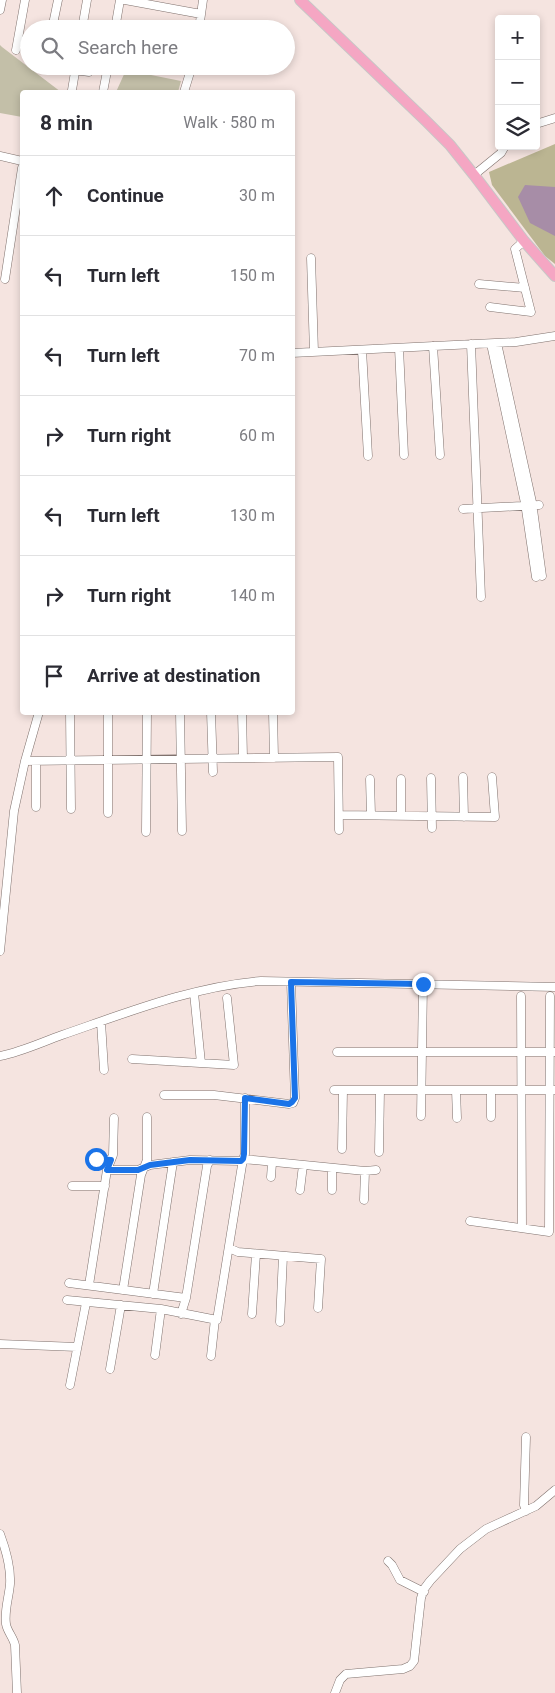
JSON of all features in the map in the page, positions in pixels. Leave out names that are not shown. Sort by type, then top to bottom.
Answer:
[{"type":"main road","points":[[300,0],[426,121],[474,175],[524,241],[555,276]]},
{"type":"street","points":[[0,10],[2,0]]},
{"type":"street","points":[[21,20],[25,0]]},
{"type":"street","points":[[54,20],[58,0]]},
{"type":"street","points":[[84,20],[87,0]]},
{"type":"street","points":[[117,20],[120,0]]},
{"type":"street","points":[[125,0],[201,14]]},
{"type":"street","points":[[200,20],[203,0]]},
{"type":"street","points":[[16,50],[20,28]]},
{"type":"street","points":[[72,90],[74,75]]},
{"type":"street","points":[[104,90],[107,75]]},
{"type":"street","points":[[185,90],[189,75]]},
{"type":"street","points":[[540,123],[555,118]]},
{"type":"street","points":[[474,175],[503,150]]},
{"type":"street","points":[[0,156],[20,161]]},
{"type":"street","points":[[5,280],[20,193]]},
{"type":"street","points":[[490,308],[531,312],[515,249],[524,241]]},
{"type":"street","points":[[311,258],[314,352]]},
{"type":"street","points":[[479,284],[525,288]]},
{"type":"street","points":[[295,353],[516,342],[555,336]]},
{"type":"street","points":[[494,343],[532,505],[539,576]]},
{"type":"street","points":[[471,344],[481,597]]},
{"type":"street","points":[[434,346],[440,455]]},
{"type":"street","points":[[399,348],[404,455]]},
{"type":"street","points":[[362,350],[368,456]]},
{"type":"street","points":[[463,509],[532,505]]},
{"type":"street","points":[[0,951],[14,811],[25,761],[38,715]]},
{"type":"street","points":[[70,715],[71,809]]},
{"type":"street","points":[[108,715],[108,813]]},
{"type":"street","points":[[146,832],[147,715]]},
{"type":"street","points":[[180,715],[182,831]]},
{"type":"street","points":[[211,715],[213,772]]},
{"type":"street","points":[[242,715],[243,758]]},
{"type":"street","points":[[273,715],[274,758]]},
{"type":"street","points":[[25,761],[338,757],[339,830]]},
{"type":"street","points":[[36,761],[36,806]]},
{"type":"street","points":[[463,777],[464,816]]},
{"type":"street","points":[[339,815],[495,817],[492,777]]},
{"type":"street","points":[[431,778],[432,828]]},
{"type":"street","points":[[370,779],[371,815]]},
{"type":"street","points":[[401,779],[401,816]]},
{"type":"street","points":[[164,1095],[214,1095],[289,1104],[294,1100],[291,982]]},
{"type":"street","points":[[0,1056],[148,1006],[240,983],[291,982],[555,987]]},
{"type":"street","points":[[421,1116],[423,984]]},
{"type":"street","points":[[194,994],[201,1063]]},
{"type":"street","points":[[521,996],[522,1228]]},
{"type":"street","points":[[470,1222],[549,1232],[552,1206],[550,996]]},
{"type":"street","points":[[132,1059],[234,1065],[227,998]]},
{"type":"street","points":[[100,1022],[104,1070]]},
{"type":"street","points":[[337,1052],[552,1052]]},
{"type":"street","points":[[334,1090],[552,1090]]},
{"type":"street","points":[[342,1149],[343,1090]]},
{"type":"street","points":[[379,1152],[380,1090]]},
{"type":"street","points":[[456,1090],[457,1118]]},
{"type":"street","points":[[491,1090],[491,1117]]},
{"type":"street","points":[[211,1356],[215,1319],[217,1320],[230,1248],[243,1159],[245,1098]]},
{"type":"street","points":[[123,1290],[141,1174],[146,1160],[147,1117]]},
{"type":"street","points":[[89,1285],[104,1186],[107,1170],[113,1155],[114,1118]]},
{"type":"street","points":[[90,1159],[111,1160]]},
{"type":"street","points":[[107,1170],[138,1170],[150,1165],[190,1160],[236,1162],[243,1159],[365,1171],[376,1170]]},
{"type":"street","points":[[182,1314],[210,1160]]},
{"type":"street","points":[[153,1294],[172,1162]]},
{"type":"street","points":[[271,1177],[272,1163]]},
{"type":"street","points":[[300,1190],[303,1165]]},
{"type":"street","points":[[332,1168],[332,1190]]},
{"type":"street","points":[[364,1200],[365,1171]]},
{"type":"street","points":[[72,1186],[104,1186]]},
{"type":"street","points":[[230,1248],[238,1252],[321,1259],[318,1308]]},
{"type":"street","points":[[252,1314],[256,1254]]},
{"type":"street","points":[[280,1322],[283,1256]]},
{"type":"street","points":[[69,1283],[186,1298]]},
{"type":"street","points":[[67,1300],[161,1309],[215,1319]]},
{"type":"street","points":[[70,1385],[86,1303]]},
{"type":"street","points":[[110,1370],[120,1304]]},
{"type":"street","points":[[155,1355],[161,1309]]},
{"type":"street","points":[[0,1344],[77,1347]]},
{"type":"street","points":[[526,1437],[524,1505],[526,1511]]},
{"type":"street","points":[[334,1693],[340,1680],[346,1674],[403,1669],[410,1666],[414,1661],[421,1598],[430,1581],[460,1549],[486,1529],[536,1506],[555,1490]]},
{"type":"street","points":[[0,1534],[6,1551],[10,1583],[6,1625],[14,1638],[17,1693]]},
{"type":"street","points":[[388,1561],[400,1580],[424,1592]]},
{"type":"shaded area","points":[[0,45],[20,60],[20,75],[39,75],[58,90],[20,90],[20,117],[0,113]]},
{"type":"shaded area","points":[[124,75],[151,75],[181,81],[179,90],[117,90]]},
{"type":"shaded area","points":[[555,144],[555,264],[545,256],[492,185],[489,172]]},
{"type":"shaded area","points":[[525,185],[555,187],[555,236],[530,223],[518,197]]},
{"type":"route","points":[[96,1159],[111,1160],[107,1170],[138,1170],[150,1165],[190,1160],[241,1161],[244,1154],[245,1098],[289,1104],[295,1098],[291,982],[423,984]]}]
